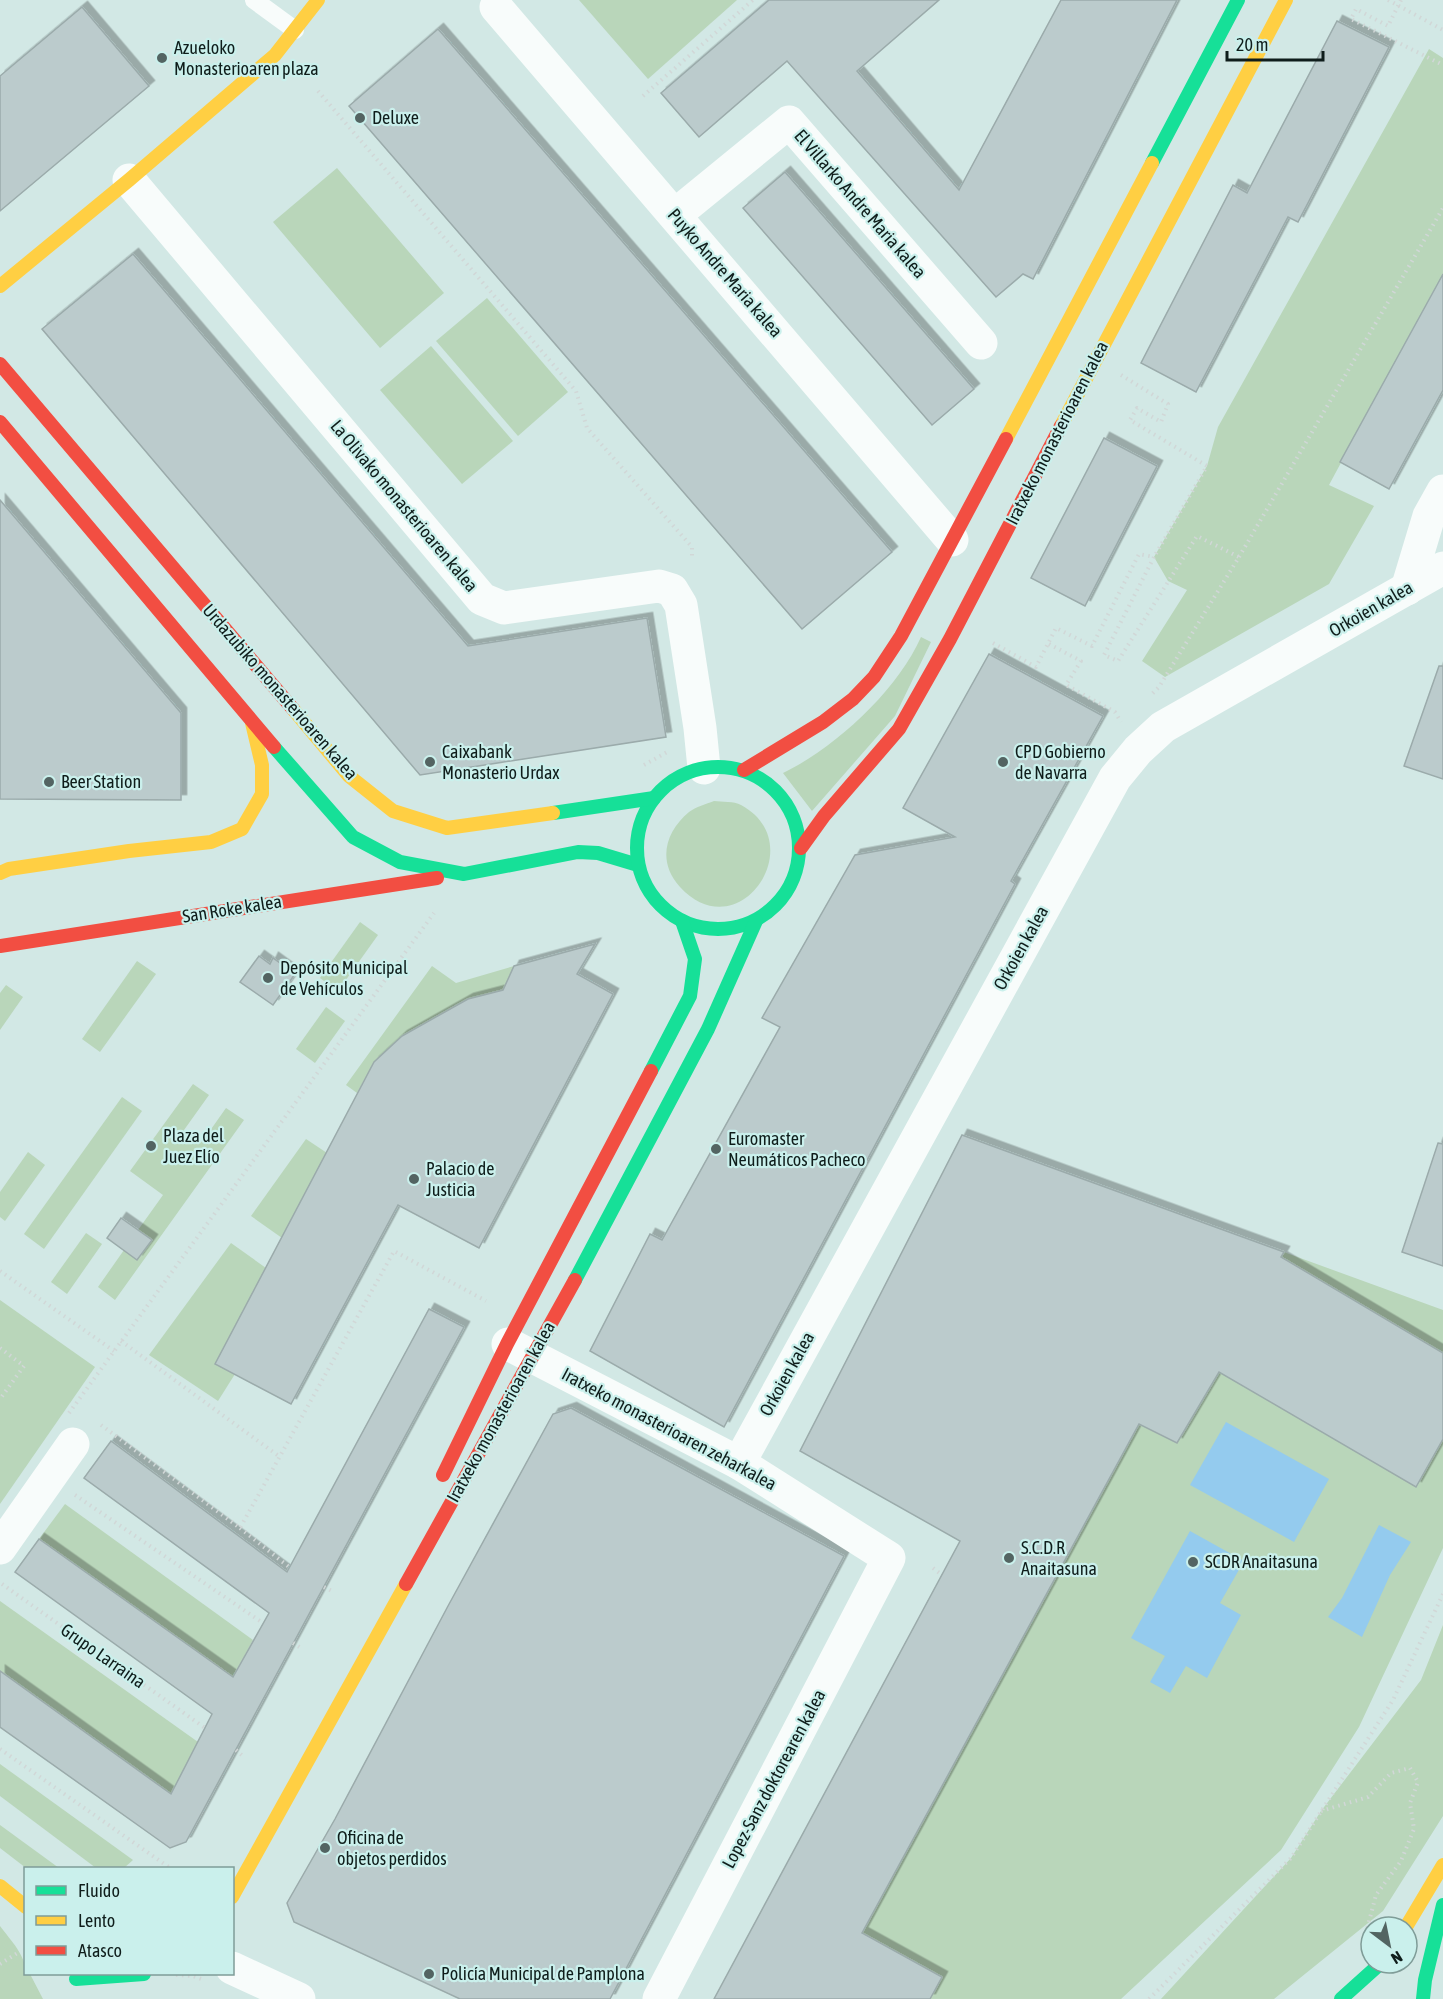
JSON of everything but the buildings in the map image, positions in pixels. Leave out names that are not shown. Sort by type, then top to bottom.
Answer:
[{"type":"street","points":[[0,286],[129,180],[275,55],[318,0]]},
{"type":"street","points":[[744,770],[830,717],[866,686],[891,653],[1238,0]]},
{"type":"street","name":"Iratxeko monasterioaren kalea","points":[[801,848],[824,816],[899,729],[958,625],[1095,360],[1286,0]]},
{"type":"street","name":"Puyko Andre Maria kalea","points":[[496,7],[952,540]]},
{"type":"street","name":"El Villarko Andre Maria kalea","points":[[675,216],[789,122],[981,343]]},
{"type":"street","name":"La Olivako monasterioaren kalea","points":[[129,180],[482,599],[504,608],[658,586],[672,590],[681,605],[704,768]]},
{"type":"street","name":"Urdazubiko monasterioaren kalea","points":[[0,364],[349,776],[393,811],[447,828],[654,798]]},
{"type":"street","points":[[0,422],[251,721],[353,837],[400,862],[464,874],[578,852],[598,853],[638,865]]},
{"type":"street","points":[[1407,589],[1429,516],[1443,491]]},
{"type":"street","name":"Orkoien kalea","points":[[740,1463],[1115,778],[1137,750],[1163,727],[1443,568]]},
{"type":"street","points":[[0,873],[9,869],[129,851],[211,842],[242,829],[262,794],[262,765],[251,721]]},
{"type":"street","points":[[728,767],[744,770],[767,782],[785,800],[796,823],[801,848],[797,870],[789,890],[775,908],[756,921],[732,929],[706,929],[682,921],[662,908],[651,895],[646,888],[638,865],[636,841],[642,818],[654,798],[670,782],[690,771],[728,767]]},
{"type":"street","name":"San Roke kalea","points":[[0,946],[464,874]]},
{"type":"street","name":"Iratxeko monasterioaren kalea","points":[[234,1893],[520,1350],[690,996],[695,959],[682,921]]},
{"type":"street","name":"Iratxeko monasterioaren kalea","points":[[435,1489],[520,1350],[565,1298],[708,1029],[756,921]]},
{"type":"street","name":"Iratxeko monasterioaren zeharkalea","points":[[520,1350],[740,1463],[889,1558]]},
{"type":"street","points":[[0,1548],[83,1432]]},
{"type":"street","name":"Lopez-Sanz doktorearen kalea","points":[[659,1999],[889,1558]]},
{"type":"street","points":[[1413,1915],[1443,1865]]},
{"type":"street","points":[[0,1886],[24,1905]]},
{"type":"street","points":[[1423,1999],[1425,1980],[1443,1905]]},
{"type":"street","points":[[234,1969],[299,1999]]},
{"type":"street","points":[[77,1979],[131,1975]]},
{"type":"street","points":[[125,1990],[143,1975]]},
{"type":"street","points":[[1341,1999],[1368,1975]]},
{"type":"street","points":[[77,1979],[89,1992]]},
{"type":"lane","points":[[254,0],[295,30]]},
{"type":"path","points":[[644,96],[753,0]]},
{"type":"path","points":[[1388,0],[1443,30]]},
{"type":"path","points":[[1401,0],[1388,26],[1356,9],[1351,19],[1443,65]]},
{"type":"path","points":[[318,91],[576,391],[586,428],[692,547],[692,559]]},
{"type":"path","points":[[1144,702],[1159,687],[1239,557],[1443,208]]},
{"type":"path","points":[[1120,375],[1168,404],[1161,422],[1137,408],[1130,420],[1208,466],[1154,557],[1104,655],[1118,661],[1197,536],[1239,557]]},
{"type":"path","points":[[993,644],[1036,667],[1056,628],[1092,646],[1139,554],[1154,557]]},
{"type":"path","points":[[1049,644],[1080,661],[1066,685],[1115,712]]},
{"type":"path","points":[[1122,724],[1130,716]]},
{"type":"path","points":[[635,770],[671,750]]},
{"type":"path","points":[[280,1457],[121,1341],[438,907]]},
{"type":"path","points":[[240,1528],[394,1251],[486,1301]]},
{"type":"path","points":[[0,1270],[114,1351]]},
{"type":"path","points":[[0,1348],[24,1366],[0,1400]]},
{"type":"path","points":[[74,1406],[83,1413]]},
{"type":"path","points":[[83,1432],[240,1528],[289,1567]]},
{"type":"path","points":[[70,1491],[263,1623]]},
{"type":"path","points":[[933,1568],[942,1575]]},
{"type":"path","name":"Grupo Larraina","points":[[2,1584],[205,1728]]},
{"type":"path","points":[[324,1587],[332,1591]]},
{"type":"path","points":[[1149,1999],[1291,1858],[1393,1700],[1443,1594]]},
{"type":"path","points":[[293,1643],[302,1648]]},
{"type":"path","points":[[0,1749],[167,1867]]},
{"type":"path","points":[[236,1750],[243,1756]]},
{"type":"path","points":[[1321,1811],[1368,1797],[1390,1773],[1410,1768],[1418,1782],[1410,1803],[1413,1828],[1401,1861],[1376,1895],[1371,1915]]},
{"type":"path","points":[[0,1964],[19,1952]]},
{"type":"path","points":[[175,1975],[193,1976],[202,1980]]},
{"type":"green space","points":[[579,0],[737,0],[648,79]]},
{"type":"green space","points":[[1429,49],[1443,58],[1443,295],[1434,290],[1329,485],[1374,506],[1329,584],[1165,677],[1142,661],[1187,590],[1168,581],[1154,557],[1207,466],[1218,427]]},
{"type":"green space","points":[[337,168],[444,293],[380,348],[273,222]]},
{"type":"green space","points":[[487,298],[568,392],[518,436],[436,341]]},
{"type":"green space","points":[[431,346],[513,441],[462,484],[380,390]]},
{"type":"green space","points":[[921,637],[931,642],[895,716],[812,811],[783,773],[823,749],[862,716],[897,678]]},
{"type":"green space","points":[[714,801],[741,805],[761,822],[770,843],[768,865],[759,884],[744,899],[724,907],[702,903],[680,887],[668,868],[666,858],[670,838],[681,820],[692,810]]},
{"type":"green space","points":[[360,922],[378,935],[338,991],[320,978]]},
{"type":"green space","points":[[137,961],[156,974],[100,1052],[82,1039]]},
{"type":"green space","points":[[432,966],[456,983],[514,966],[503,990],[467,999],[402,1036],[374,1062],[357,1093],[346,1085]]},
{"type":"green space","points":[[6,985],[23,997],[0,1030],[0,993]]},
{"type":"green space","points":[[326,1007],[345,1021],[315,1063],[296,1049]]},
{"type":"green space","points":[[193,1084],[209,1095],[184,1130],[202,1142],[226,1108],[244,1120],[115,1300],[98,1287],[124,1250],[137,1260],[152,1240],[138,1230],[163,1195],[130,1171]]},
{"type":"green space","points":[[122,1097],[142,1111],[44,1249],[24,1234]]},
{"type":"green space","name":"SCDR Anaitasuna","points":[[962,1135],[1443,1310],[1443,1548],[1359,1727],[1281,1850],[1121,1999],[714,1999],[960,1541],[800,1451]]},
{"type":"green space","points":[[306,1139],[327,1153],[282,1238],[251,1216]]},
{"type":"green space","points":[[28,1152],[45,1165],[5,1221],[0,1217],[0,1192]]},
{"type":"green space","points":[[86,1233],[102,1244],[67,1294],[51,1282]]},
{"type":"green space","points":[[231,1243],[266,1268],[235,1374],[218,1401],[149,1355]]},
{"type":"green space","points":[[0,1300],[95,1367],[0,1504]]},
{"type":"green space","points":[[65,1504],[253,1640],[233,1677],[39,1539]]},
{"type":"green space","points":[[0,1601],[198,1742],[171,1794],[0,1671]]},
{"type":"green space","points":[[1443,1625],[1443,1816],[1383,1911],[1378,1915],[1359,1915],[1359,1930],[1274,1999],[1161,1999],[1291,1858],[1321,1811],[1421,1680]]},
{"type":"green space","points":[[0,1764],[133,1860],[125,1867],[95,1867],[0,1796]]},
{"type":"green space","points":[[0,1825],[58,1867],[25,1867],[0,1848]]},
{"type":"green space","points":[[0,1926],[21,1954],[24,1975],[31,1975],[43,1999],[0,1999]]},
{"type":"water","points":[[1226,1422],[1329,1479],[1294,1542],[1190,1485]]},
{"type":"water","points":[[1379,1525],[1411,1542],[1390,1575],[1362,1637],[1328,1617],[1342,1598]]},
{"type":"water","points":[[1190,1531],[1244,1561],[1220,1603],[1241,1615],[1207,1678],[1186,1666],[1170,1693],[1150,1682],[1165,1656],[1131,1638]]},
{"type":"traffic: fast","points":[[1152,163],[1238,0]]},
{"type":"traffic: fast","points":[[274,747],[353,837],[400,862],[464,874],[578,852],[598,853],[638,865]]},
{"type":"traffic: fast","points":[[718,767],[734,768],[749,773],[776,790],[793,817],[798,832],[799,848],[798,864],[793,879],[776,906],[749,923],[734,928],[718,929],[702,928],[687,923],[660,906],[643,879],[638,864],[637,848],[638,832],[643,817],[660,790],[687,773],[702,768],[718,767]]},
{"type":"traffic: fast","points":[[553,813],[654,798]]},
{"type":"traffic: fast","points":[[651,1071],[690,996],[695,959],[682,921]]},
{"type":"traffic: fast","points":[[575,1280],[708,1029],[756,921]]},
{"type":"traffic: fast","points":[[1423,1999],[1425,1980],[1443,1905]]},
{"type":"traffic: fast","points":[[76,1979],[130,1975]]},
{"type":"traffic: fast","points":[[1341,1999],[1368,1975]]},
{"type":"traffic: slow","points":[[0,286],[129,180],[275,55],[318,0]]},
{"type":"traffic: slow","points":[[1061,426],[1286,0]]},
{"type":"traffic: slow","points":[[1006,439],[1152,163]]},
{"type":"traffic: slow","points":[[293,709],[349,776],[393,811],[447,828],[553,813]]},
{"type":"traffic: slow","points":[[0,873],[9,869],[129,851],[211,842],[242,829],[262,794],[262,765],[252,723]]},
{"type":"traffic: slow","points":[[234,1893],[406,1584]]},
{"type":"traffic: slow","points":[[1413,1915],[1443,1865]]},
{"type":"traffic: slow","points":[[0,1886],[24,1905]]},
{"type":"traffic: jam","points":[[0,364],[293,709]]},
{"type":"traffic: jam","points":[[0,422],[274,747]]},
{"type":"traffic: jam","points":[[801,848],[824,816],[899,729],[950,639],[1061,426]]},
{"type":"traffic: jam","points":[[744,770],[823,722],[853,699],[874,677],[901,636],[1006,439]]},
{"type":"traffic: jam","points":[[0,946],[437,878]]},
{"type":"traffic: jam","points":[[443,1475],[507,1344],[651,1071]]},
{"type":"traffic: jam","points":[[406,1584],[575,1280]]},
{"type":"place","name":"Azueloko Monasterioaren plaza","points":[[162,58]]},
{"type":"place","name":"Deluxe","points":[[360,118]]},
{"type":"place","name":"Caixabank Monasterio Urdax","points":[[430,762]]},
{"type":"place","name":"CPD Gobierno de Navarra","points":[[1003,762]]},
{"type":"place","name":"Beer Station","points":[[49,782]]},
{"type":"place","name":"Depósito Municipal de Vehículos","points":[[268,978]]},
{"type":"place","name":"Plaza del Juez Elío","points":[[151,1146]]},
{"type":"place","name":"Euromaster Neumáticos Pacheco","points":[[716,1149]]},
{"type":"place","name":"Palacio de Justicia","points":[[414,1179]]},
{"type":"place","name":"S.C.D.R Anaitasuna","points":[[1009,1558]]},
{"type":"place","name":"SCDR Anaitasuna","points":[[1193,1562]]},
{"type":"place","name":"Oficina de objetos perdidos","points":[[325,1848]]},
{"type":"place","name":"Policía Municipal de Pamplona","points":[[429,1974]]}]
